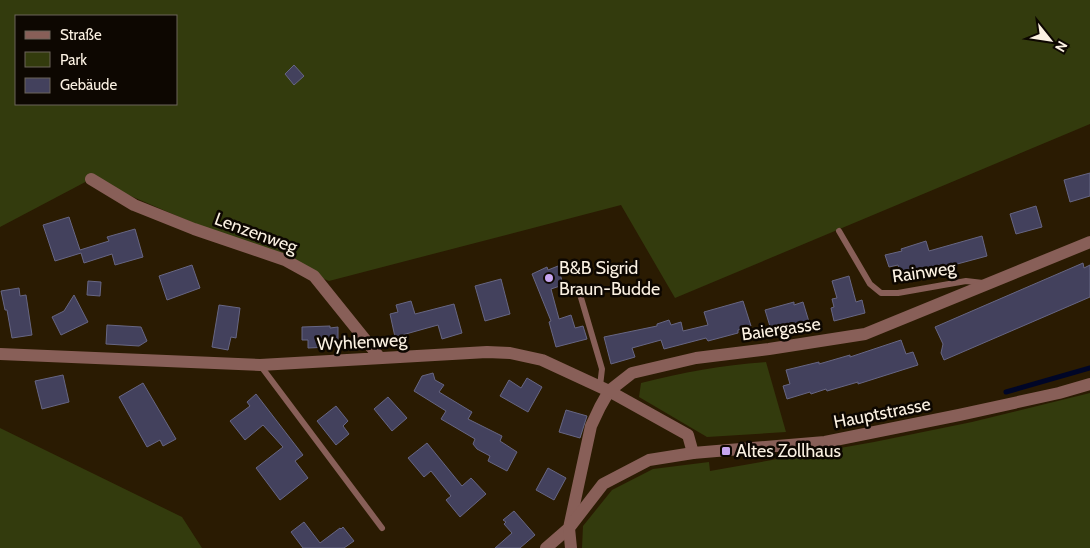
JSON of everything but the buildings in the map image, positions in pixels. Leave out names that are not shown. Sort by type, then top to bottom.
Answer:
[{"type":"street","name":"Lenzenweg","points":[[91,179],[134,206],[299,266],[314,276],[380,358]]},
{"type":"street","name":"Baiergasse","points":[[570,548],[569,528],[591,426],[604,389],[632,373],[696,358],[865,334],[1090,242]]},
{"type":"street","name":"Wyhlenweg","points":[[0,354],[260,365],[488,352],[510,353],[542,360],[604,389],[688,435],[693,453]]},
{"type":"street","name":"Hauptstrasse","points":[[546,548],[569,528],[603,484],[650,460],[693,453],[825,442],[1060,393],[1090,384]]},
{"type":"lane","name":"Rainweg","points":[[839,231],[870,284],[881,293],[898,293],[966,281],[987,284]]},
{"type":"lane","points":[[579,291],[602,369],[604,389]]},
{"type":"lane","points":[[260,365],[382,528]]},
{"type":"green space","points":[[0,0],[1090,0],[1090,124],[675,298],[621,205],[329,281],[91,179],[0,227]]},
{"type":"green space","points":[[766,362],[786,432],[707,437],[639,397],[641,383],[704,369]]},
{"type":"green space","points":[[1090,393],[1090,548],[582,548],[583,526],[612,490],[653,469],[709,462],[710,471],[874,442],[972,422]]},
{"type":"green space","points":[[0,428],[182,517],[202,548],[0,548]]},
{"type":"waterway","points":[[1006,392],[1090,368]]},
{"type":"place","name":"B&B Sigrid Braun-Budde","points":[[549,278]]},
{"type":"place","name":"Altes Zollhaus","points":[[726,451]]}]
